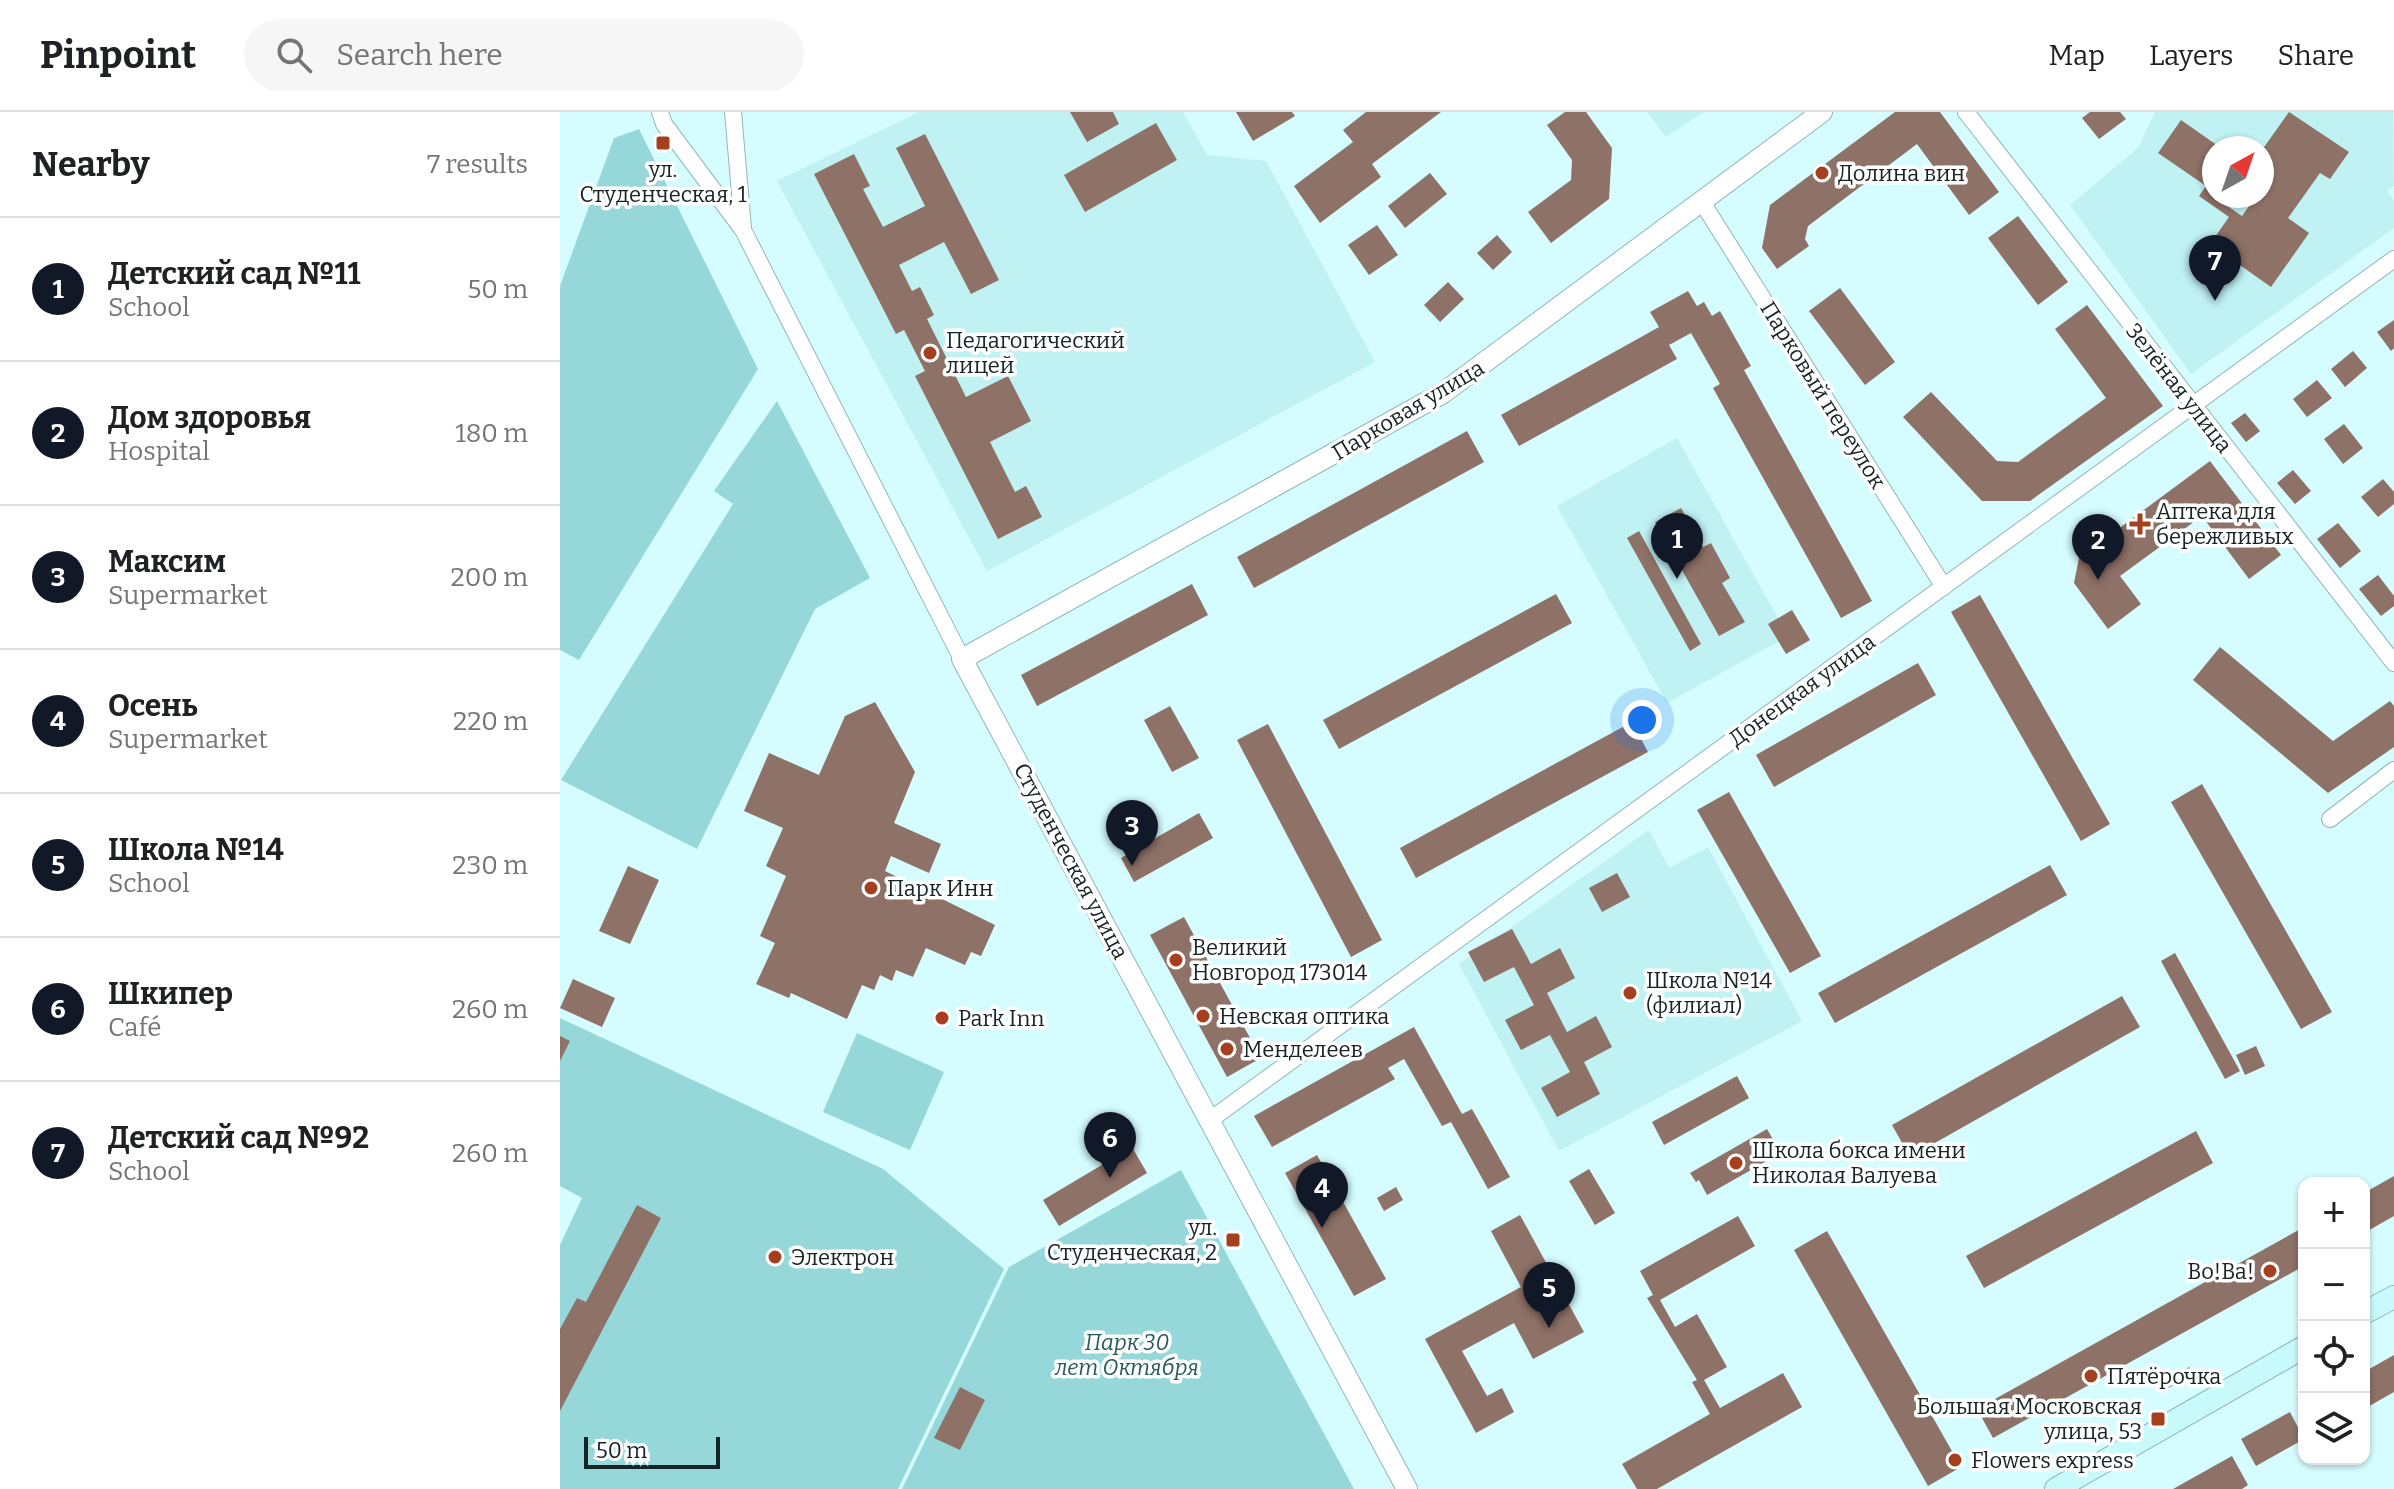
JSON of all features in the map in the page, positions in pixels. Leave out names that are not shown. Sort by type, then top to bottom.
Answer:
[{"type":"main road","points":[[2370,1310],[2394,1297]]},
{"type":"main road","points":[[2056,1489],[2298,1350]]},
{"type":"street","name":"Студенческая улица","points":[[660,112],[664,124],[743,230],[962,659],[1407,1489]]},
{"type":"street","name":"Студенческая улица","points":[[733,112],[743,230]]},
{"type":"street","name":"Парковая улица","points":[[962,659],[1443,393],[1822,112]]},
{"type":"street","name":"Зелёная улица","points":[[1966,112],[2394,663]]},
{"type":"street","name":"Парковый переулок","points":[[1702,202],[1944,587]]},
{"type":"street","name":"Донецкая улица","points":[[1210,1120],[2394,259]]},
{"type":"street","points":[[2330,819],[2394,770]]},
{"type":"shaded area","points":[[919,112],[1183,112],[1207,155],[1266,161],[1375,362],[987,571],[777,181]]},
{"type":"shaded area","points":[[1647,112],[1704,112],[1666,137]]},
{"type":"shaded area","points":[[2155,112],[2393,112],[2394,186],[2387,191],[2394,201],[2394,228],[2191,374],[2070,205],[2138,148]]},
{"type":"shaded area","points":[[1677,438],[1788,636],[1667,703],[1557,506]]},
{"type":"shaded area","name":"Школа №14 (филиал)","points":[[1649,830],[1669,868],[1708,847],[1802,1021],[1559,1151],[1459,964]]},
{"type":"green space","points":[[639,129],[758,369],[579,660],[560,650],[560,286],[614,138]]},
{"type":"green space","points":[[777,401],[870,578],[815,609],[697,849],[561,780],[733,504],[714,491]]},
{"type":"green space","name":"Электрон","points":[[560,1018],[883,1169],[1004,1269],[898,1489],[560,1489],[560,1245],[582,1198],[560,1186]]},
{"type":"green space","points":[[857,1033],[944,1072],[910,1150],[823,1112]]},
{"type":"green space","name":"Парк 30 лет Октября","points":[[1181,1170],[1354,1489],[902,1489],[1009,1267]]},
{"type":"building","points":[[1070,112],[1113,112],[1119,124],[1087,142]]},
{"type":"building","points":[[1236,112],[1292,112],[1295,116],[1253,141]]},
{"type":"building","points":[[1366,112],[1441,112],[1372,164],[1381,177],[1320,223],[1294,186],[1353,142],[1343,130]]},
{"type":"building","points":[[1565,112],[1586,112],[1612,148],[1609,199],[1551,243],[1528,212],[1571,180],[1572,160],[1547,125]]},
{"type":"building","points":[[1895,112],[1940,112],[1999,192],[1969,215],[1917,144],[1808,226],[1805,239],[1809,246],[1777,269],[1762,248],[1770,205]]},
{"type":"building","points":[[2090,112],[2120,112],[2126,119],[2099,139],[2082,118]]},
{"type":"building","points":[[2289,112],[2349,152],[2330,179],[2320,173],[2288,218],[2309,233],[2271,287],[2210,244],[2229,217],[2216,208],[2230,208],[2242,216],[2248,208],[2274,208],[2272,136]]},
{"type":"building","points":[[2181,120],[2204,136],[2202,183],[2158,153]]},
{"type":"building","points":[[1156,123],[1177,160],[1085,212],[1064,175]]},
{"type":"building","name":"Педагогический лицей","points":[[925,134],[999,280],[971,294],[944,242],[899,265],[912,291],[920,287],[934,315],[927,319],[966,397],[1008,376],[1031,421],[990,442],[1015,492],[1026,486],[1042,517],[998,539],[915,376],[925,371],[904,330],[896,334],[814,174],[854,154],[870,186],[863,189],[883,227],[925,206],[896,148]]},
{"type":"building","points":[[1430,173],[1447,194],[1405,228],[1388,206]]},
{"type":"building","points":[[2018,216],[2068,282],[2038,305],[1988,238]]},
{"type":"building","points":[[1377,225],[1398,255],[1369,275],[1348,245]]},
{"type":"building","points":[[1497,235],[1512,252],[1493,270],[1477,253]]},
{"type":"building","points":[[1448,282],[1464,299],[1440,322],[1424,305]]},
{"type":"building","points":[[1840,288],[1895,362],[1865,385],[1809,311]]},
{"type":"building","points":[[1688,291],[1697,306],[1704,302],[1712,316],[1720,311],[1751,366],[1744,370],[1872,601],[1841,618],[1713,388],[1720,384],[1691,333],[1669,345],[1677,359],[1519,446],[1501,415],[1659,327],[1650,312]]},
{"type":"building","points":[[2087,305],[2163,406],[2030,501],[1982,501],[1903,417],[1931,392],[1997,461],[2018,462],[2106,398],[2055,329]]},
{"type":"building","points":[[2394,320],[2394,348],[2391,351],[2377,332]]},
{"type":"building","points":[[2353,351],[2367,368],[2345,387],[2331,369]]},
{"type":"building","points":[[2317,380],[2332,398],[2307,417],[2293,399]]},
{"type":"building","points":[[2245,413],[2260,431],[2246,442],[2231,423]]},
{"type":"building","points":[[2344,424],[2363,448],[2343,464],[2324,439]]},
{"type":"building","points":[[1467,431],[1484,462],[1254,588],[1237,557]]},
{"type":"building","points":[[2210,461],[2281,555],[2249,579],[2202,516],[2120,576],[2141,604],[2108,629],[2074,583],[2079,558]]},
{"type":"building","points":[[2293,470],[2311,491],[2295,504],[2277,483]]},
{"type":"building","points":[[2383,479],[2394,492],[2394,504],[2378,517],[2361,497]]},
{"type":"building","points":[[1681,508],[1703,547],[1711,543],[1730,578],[1722,583],[1745,622],[1719,636],[1655,522]]},
{"type":"building","points":[[2338,523],[2361,551],[2340,568],[2317,539]]},
{"type":"building","points":[[1639,531],[1701,644],[1690,651],[1627,538]]},
{"type":"building","points":[[2378,575],[2394,596],[2394,606],[2381,616],[2359,589]]},
{"type":"building","points":[[1192,584],[1208,615],[1037,706],[1021,675]]},
{"type":"building","points":[[1556,594],[1572,623],[1339,749],[1323,720]]},
{"type":"building","points":[[1980,595],[2110,824],[2081,841],[1951,612]]},
{"type":"building","points":[[1792,610],[1810,640],[1786,654],[1768,624]]},
{"type":"building","points":[[2220,647],[2333,741],[2390,701],[2394,706],[2394,747],[2328,793],[2193,680]]},
{"type":"building","points":[[1918,663],[1936,695],[1774,787],[1756,755]]},
{"type":"building","points":[[875,702],[915,772],[894,823],[941,844],[929,873],[891,856],[885,871],[995,925],[981,956],[971,952],[965,965],[926,948],[913,977],[896,970],[892,981],[880,975],[874,990],[862,985],[847,1019],[791,993],[789,998],[756,984],[775,943],[760,936],[786,876],[766,866],[783,828],[744,811],[769,753],[819,775],[845,716]]},
{"type":"building","points":[[1170,706],[1199,758],[1172,772],[1144,720]]},
{"type":"building","points":[[1632,722],[1648,752],[1416,878],[1400,848]]},
{"type":"building","points":[[1268,724],[1382,940],[1351,957],[1237,740]]},
{"type":"building","points":[[2202,784],[2332,1012],[2301,1029],[2171,802]]},
{"type":"building","points":[[1729,792],[1821,956],[1790,973],[1697,810]]},
{"type":"building","points":[[1199,813],[1213,838],[1134,882],[1121,858]]},
{"type":"building","points":[[2050,865],[2067,895],[1835,1023],[1818,993]]},
{"type":"building","points":[[628,866],[659,880],[630,944],[599,931]]},
{"type":"building","points":[[1617,873],[1630,897],[1602,912],[1589,888]]},
{"type":"building","points":[[1184,917],[1261,1058],[1227,1077],[1150,935]]},
{"type":"building","points":[[1512,929],[1531,964],[1560,948],[1575,978],[1547,993],[1567,1032],[1596,1016],[1612,1047],[1584,1062],[1600,1094],[1557,1117],[1541,1088],[1570,1072],[1550,1035],[1521,1050],[1505,1020],[1534,1005],[1514,967],[1484,982],[1468,952]]},
{"type":"building","points":[[2175,953],[2240,1071],[2225,1079],[2161,961]]},
{"type":"building","points":[[573,979],[615,998],[602,1027],[560,1008]]},
{"type":"building","points":[[2122,996],[2140,1027],[1910,1157],[1892,1125]]},
{"type":"building","points":[[1414,1027],[1462,1114],[1472,1109],[1510,1177],[1488,1189],[1451,1122],[1442,1126],[1404,1059],[1388,1068],[1395,1079],[1272,1147],[1254,1116]]},
{"type":"building","points":[[560,1036],[570,1041],[560,1061]]},
{"type":"building","points":[[2256,1046],[2265,1066],[2245,1075],[2236,1055]]},
{"type":"building","points":[[1737,1076],[1749,1098],[1664,1145],[1652,1122]]},
{"type":"building","name":"Школа бокса имени Николая Валуева","points":[[1767,1129],[1781,1153],[1707,1195],[1699,1180],[1696,1182],[1690,1173]]},
{"type":"building","points":[[2196,1131],[2213,1163],[1984,1288],[1966,1256]]},
{"type":"building","points":[[1132,1147],[1147,1173],[1059,1226],[1043,1200]]},
{"type":"building","points":[[1317,1155],[1386,1279],[1354,1296],[1285,1173]]},
{"type":"building","points":[[1589,1169],[1615,1213],[1595,1225],[1569,1181]]},
{"type":"building","points":[[2394,1176],[2394,1216],[2370,1230],[2370,1190]]},
{"type":"building","points":[[1396,1187],[1403,1200],[1384,1211],[1377,1198]]},
{"type":"building","points":[[637,1205],[661,1218],[560,1411],[560,1329],[577,1298],[586,1302]]},
{"type":"building","points":[[1520,1215],[1584,1332],[1533,1359],[1514,1323],[1462,1351],[1487,1396],[1502,1388],[1514,1412],[1476,1433],[1425,1339],[1521,1287],[1491,1231]]},
{"type":"building","points":[[1738,1216],[1755,1246],[1660,1300],[1675,1327],[1697,1314],[1727,1367],[1704,1380],[1720,1408],[1783,1373],[1802,1407],[1657,1489],[1637,1489],[1622,1464],[1710,1414],[1692,1382],[1697,1380],[1647,1298],[1653,1295],[1640,1271]]},
{"type":"building","points":[[2298,1230],[2298,1269],[1993,1438],[1977,1409]]},
{"type":"building","points":[[1827,1231],[1961,1467],[1928,1486],[1794,1250]]},
{"type":"building","points":[[2394,1355],[2394,1392],[2370,1406],[2370,1393],[2370,1369]]},
{"type":"building","points":[[2189,1367],[2193,1374],[2163,1391],[2159,1384]]},
{"type":"building","points":[[960,1387],[985,1400],[960,1450],[934,1438]]},
{"type":"building","points":[[2290,1412],[2298,1427],[2298,1442],[2256,1466],[2241,1439]]},
{"type":"building","points":[[2232,1456],[2248,1485],[2242,1489],[2173,1489]]},
{"type":"place","name":"ул. Студенческая, 1","points":[[663,143]]},
{"type":"place","name":"Долина вин","points":[[1822,173]]},
{"type":"place","name":"Детский сад №92","points":[[2215,301]]},
{"type":"place","name":"Педагогический лицей","points":[[930,353]]},
{"type":"place","name":"Аптека для бережливых","points":[[2140,524]]},
{"type":"place","name":"Детский сад №11","points":[[1677,579]]},
{"type":"place","name":"Дом здоровья","points":[[2098,580]]},
{"type":"place","name":"Максим","points":[[1132,866]]},
{"type":"place","name":"Парк Инн","points":[[871,888]]},
{"type":"place","name":"Великий Новгород 173014","points":[[1176,960]]},
{"type":"place","name":"Школа №14 (филиал)","points":[[1630,993]]},
{"type":"place","name":"Невская оптика","points":[[1203,1016]]},
{"type":"place","name":"Park Inn","points":[[942,1018]]},
{"type":"place","name":"Менделеев","points":[[1227,1049]]},
{"type":"place","name":"Школа бокса имени Николая Валуева","points":[[1736,1163]]},
{"type":"place","name":"Шкипер","points":[[1110,1178]]},
{"type":"place","name":"Осень","points":[[1322,1228]]},
{"type":"place","name":"ул. Студенческая, 2","points":[[1233,1240]]},
{"type":"place","name":"Электрон","points":[[775,1257]]},
{"type":"place","name":"Во!Ва!","points":[[2270,1271]]},
{"type":"place","name":"Школа №14","points":[[1549,1328]]},
{"type":"place","name":"Пятёрочка","points":[[2091,1376]]},
{"type":"place","name":"Большая Московская улица, 53","points":[[2158,1419]]},
{"type":"place","name":"Flowers express","points":[[1955,1460]]}]
